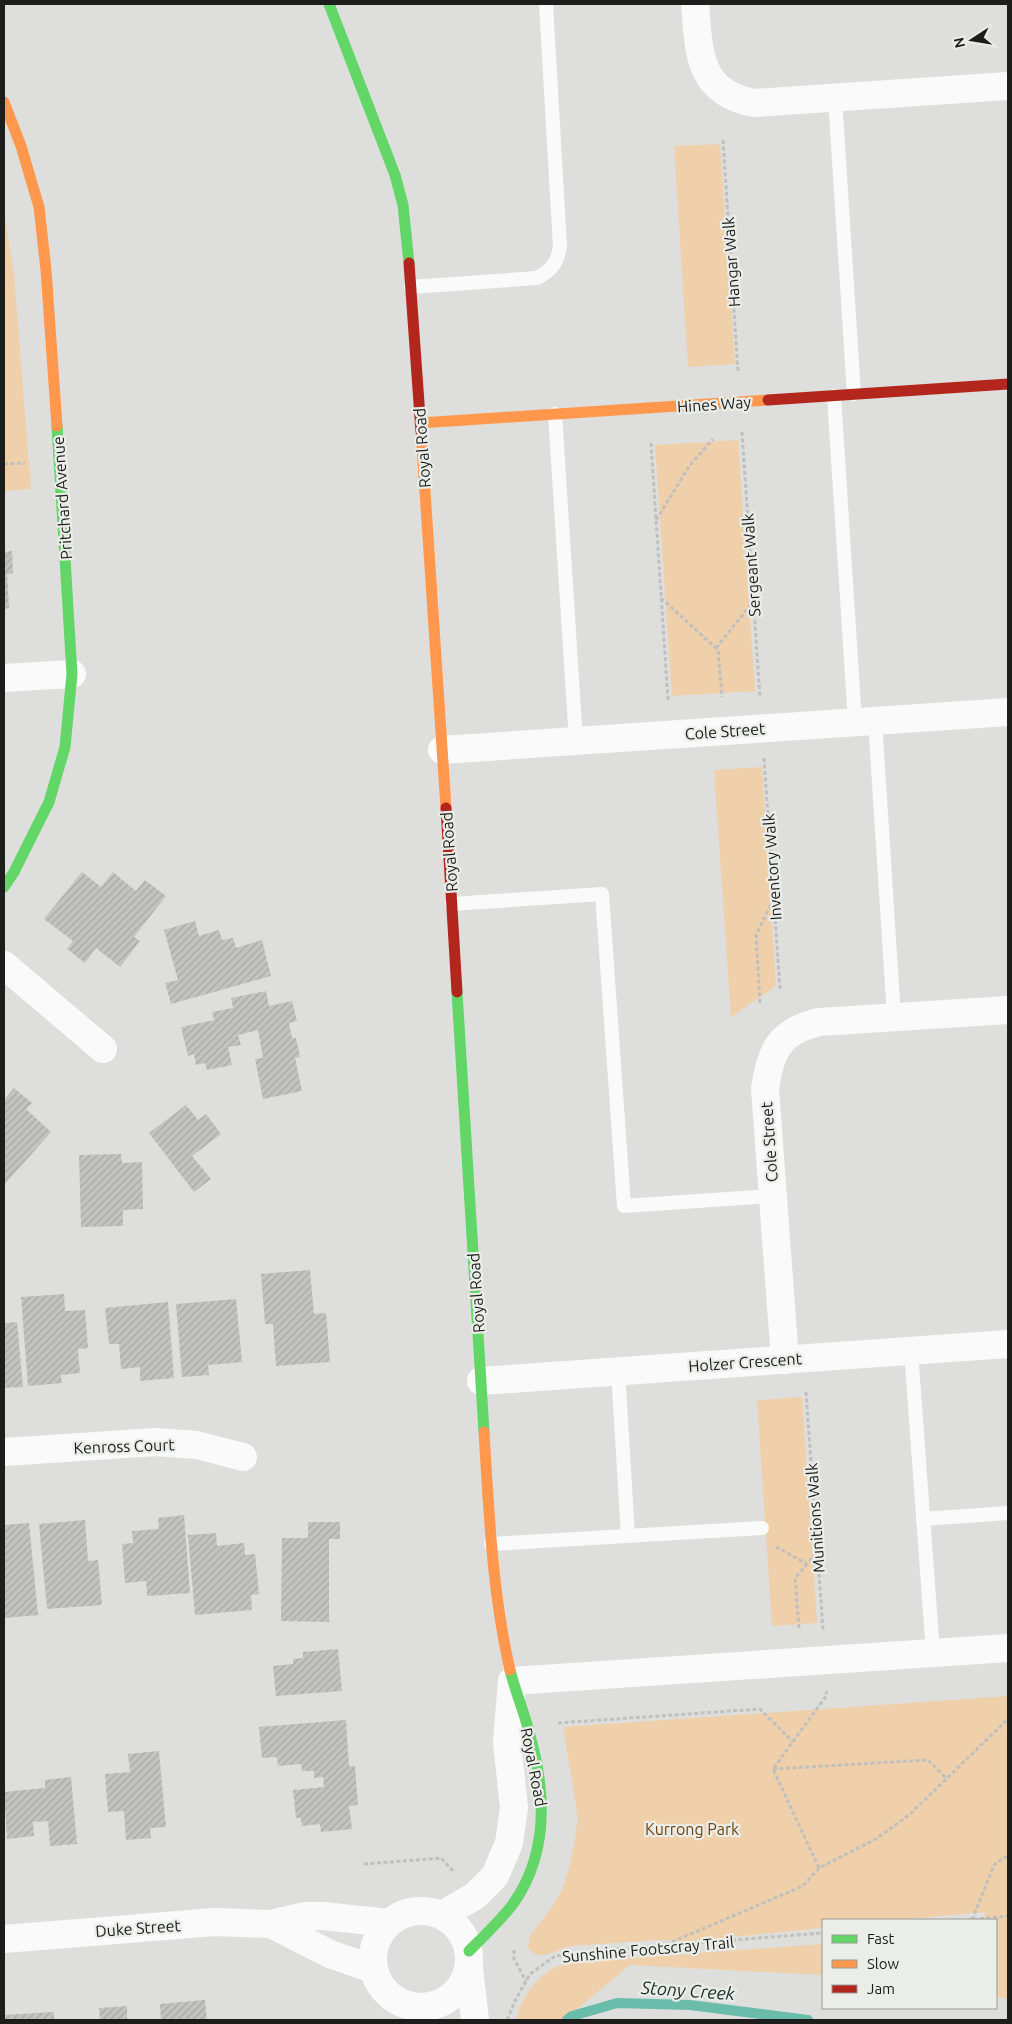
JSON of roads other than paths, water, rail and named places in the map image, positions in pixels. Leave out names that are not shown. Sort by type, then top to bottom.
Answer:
[{"type":"street","name":"Royal Road","points":[[329,4],[395,174],[403,205],[411,286],[442,750],[491,1544],[501,1622],[512,1681],[529,1732],[543,1800],[540,1848],[534,1866],[516,1899],[469,1960]]},
{"type":"street","points":[[695,4],[699,54],[710,79],[720,89],[734,98],[755,103],[1008,86]]},
{"type":"street","name":"Pritchard Avenue","points":[[4,102],[21,146],[39,207],[46,270],[60,462],[72,674],[65,747],[49,802],[14,872],[4,887]]},
{"type":"street","name":"Hines Way","points":[[420,423],[1008,384]]},
{"type":"street","points":[[4,678],[72,674]]},
{"type":"street","name":"Cole Street","points":[[442,750],[1008,712]]},
{"type":"street","points":[[4,964],[103,1049]]},
{"type":"street","name":"Cole Street","points":[[785,1360],[765,1089],[768,1067],[774,1051],[787,1035],[804,1025],[819,1022],[1008,1010]]},
{"type":"street","name":"Holzer Crescent","points":[[482,1380],[1008,1344]]},
{"type":"street","name":"Kenross Court","points":[[4,1452],[156,1442],[197,1445],[243,1457]]},
{"type":"street","points":[[512,1681],[1008,1648]]},
{"type":"street","name":"Royal Road","points":[[442,1915],[475,1896],[495,1876],[509,1843],[514,1808],[507,1742],[512,1681]]},
{"type":"street","points":[[469,1960],[463,1984],[452,1997],[426,2014],[390,1997],[379,1984],[373,1969],[372,1951],[378,1936],[389,1923],[400,1915],[414,1911],[428,1911],[442,1915],[460,1930],[466,1940],[469,1960],[475,2020]]},
{"type":"street","name":"Duke Street","points":[[4,1939],[215,1922],[271,1924],[305,1916],[389,1923]]},
{"type":"street","name":"Duke Street","points":[[271,1924],[330,1954],[373,1969]]},
{"type":"lane","points":[[411,286],[537,278],[550,270],[558,260],[560,247],[546,4]]},
{"type":"lane","points":[[835,98],[854,394]]},
{"type":"lane","points":[[834,396],[894,1017]]},
{"type":"lane","points":[[555,414],[576,741]]},
{"type":"lane","name":"Royal Road","points":[[452,904],[602,894],[624,1206],[773,1196]]},
{"type":"lane","points":[[911,1351],[932,1653]]},
{"type":"lane","points":[[618,1371],[628,1536]]},
{"type":"lane","points":[[923,1519],[1008,1513]]},
{"type":"lane","points":[[491,1544],[762,1528]]},
{"type":"waterway","name":"Stony Creek","points":[[567,2020],[572,2016],[617,2003],[690,2005],[808,2020]]},
{"type":"park label","name":"Kurrong Park","points":[[692,1829]]}]
